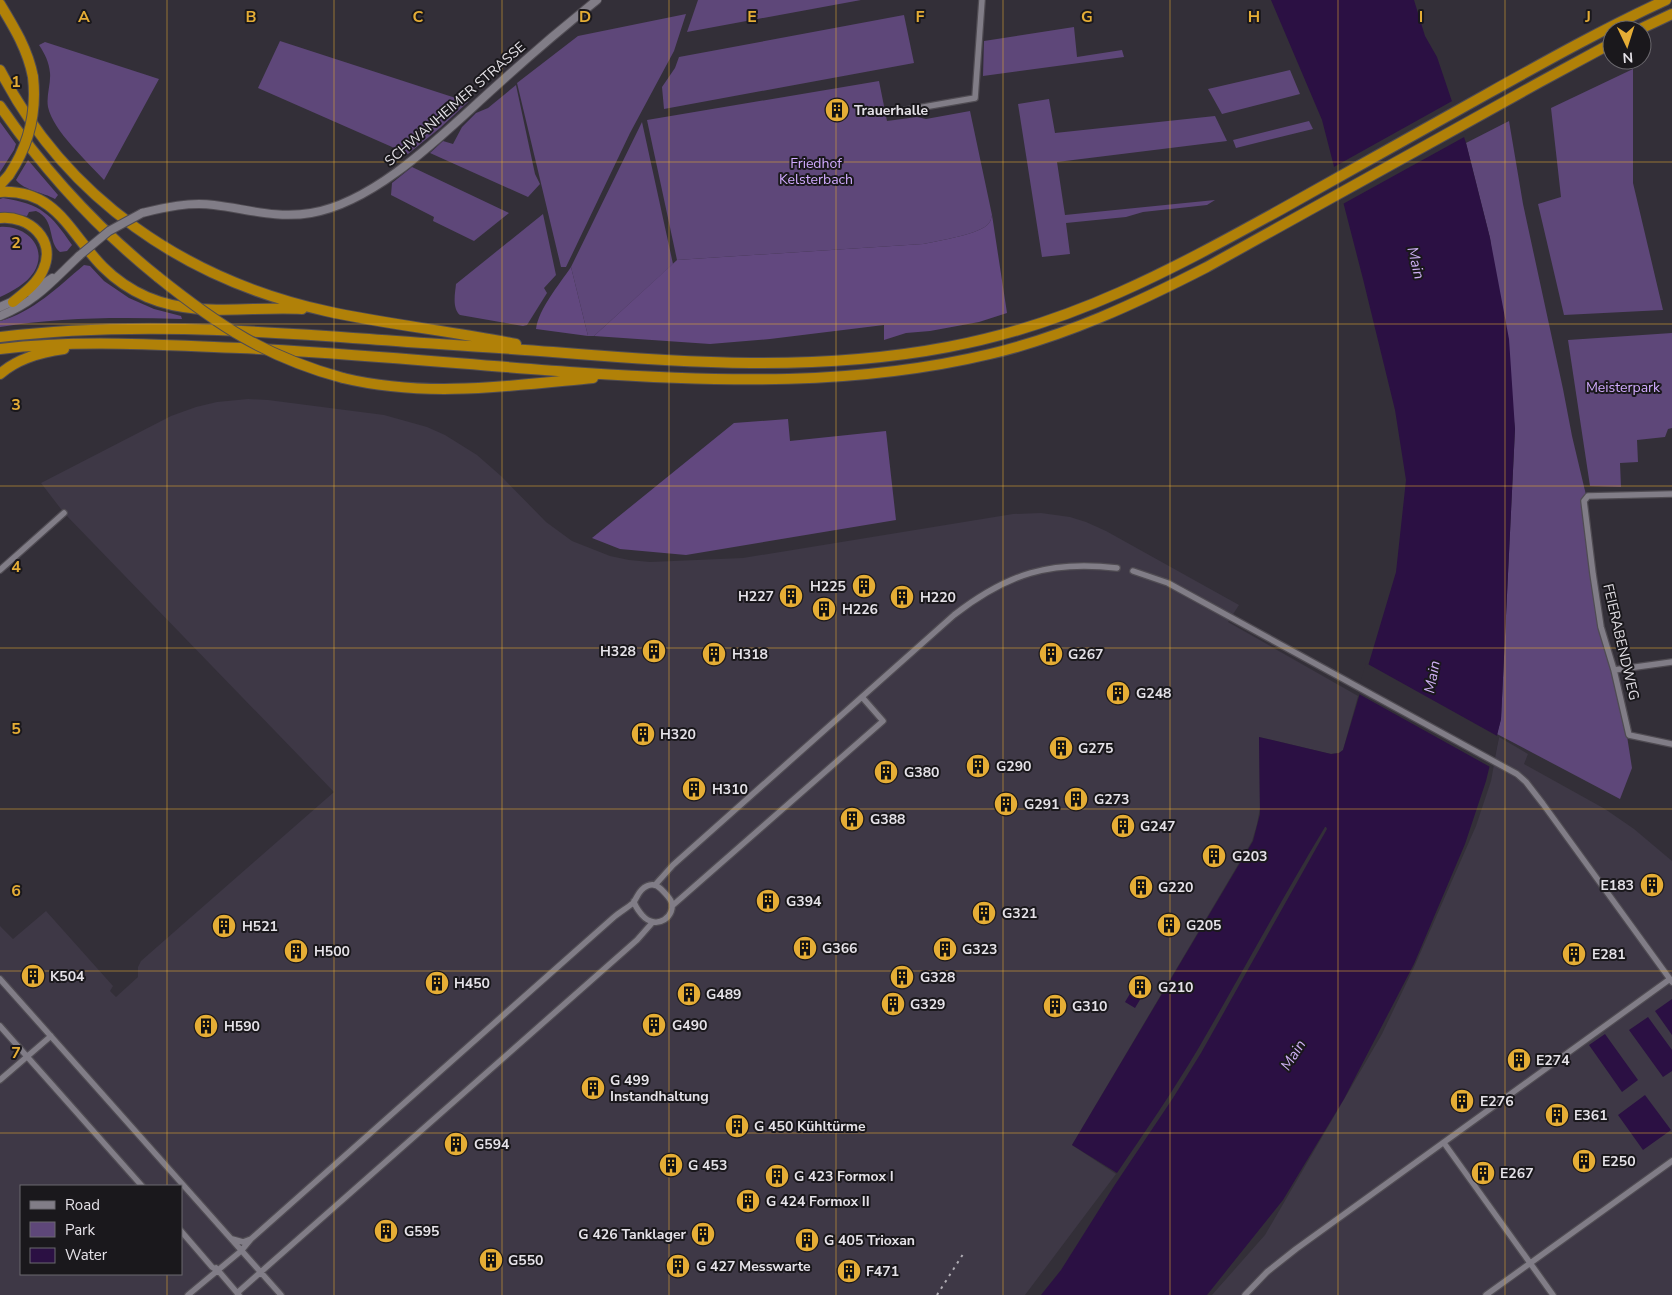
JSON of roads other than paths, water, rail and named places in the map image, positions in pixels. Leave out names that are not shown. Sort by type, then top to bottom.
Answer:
[{"type":"highway","points":[[0,337],[109,328],[216,329],[287,332],[687,362],[753,364],[876,358],[948,347],[1006,334],[1052,320],[1094,304],[1158,275],[1535,68],[1666,0]]},
{"type":"highway","points":[[0,4],[23,44],[29,62],[33,77],[34,111],[29,136],[16,164],[0,185]]},
{"type":"highway","points":[[1652,23],[1672,14]]},
{"type":"highway","points":[[0,349],[52,344],[112,344],[289,350],[620,375],[726,380],[837,377],[895,371],[966,359],[1028,344],[1107,315],[1177,282],[1602,48]]},
{"type":"highway","points":[[0,70],[18,103],[36,130],[73,174],[106,205],[131,225],[173,252],[228,280],[275,297],[326,311],[558,353]]},
{"type":"highway","points":[[0,106],[23,138],[61,184],[98,224],[158,277],[211,318],[251,342],[299,365],[343,378],[398,388],[460,389],[620,375]]},
{"type":"highway","points":[[0,192],[24,194],[48,205],[64,219],[104,268],[126,286],[154,300],[199,310],[277,308],[326,311]]},
{"type":"highway","points":[[0,218],[15,218],[32,226],[40,235],[46,252],[45,265],[38,279],[13,302]]},
{"type":"highway","points":[[0,374],[20,361],[42,354],[66,349],[112,344]]},
{"type":"street","name":"SCHWANHEIMER STRASSE","points":[[66,268],[109,231],[142,213],[172,206],[194,204],[214,205],[285,216],[324,211],[350,200],[379,184],[417,156],[515,69],[598,0]]},
{"type":"street","points":[[895,112],[975,98],[982,0]]},
{"type":"street","points":[[0,308],[13,302],[66,268]]},
{"type":"street","points":[[0,316],[36,297],[66,268]]},
{"type":"street","name":"FEIERABENDWEG","points":[[1672,494],[1588,496],[1584,500],[1601,627],[1614,670],[1629,735],[1672,744]]},
{"type":"street","points":[[0,570],[64,513]]},
{"type":"street","points":[[188,1295],[241,1251],[251,1239],[634,901],[637,894],[645,887],[655,885],[673,865],[973,600],[1003,583],[1034,572],[1061,566],[1091,565],[1117,568]]},
{"type":"street","points":[[1133,571],[1168,583],[1517,774],[1526,782],[1562,828],[1671,980],[1276,1264],[1245,1295]]},
{"type":"street","points":[[1614,670],[1672,662]]},
{"type":"street","points":[[634,901],[638,910],[648,921],[658,923],[663,920],[670,913],[672,906],[883,721],[862,697]]},
{"type":"street","points":[[655,885],[666,894],[672,906]]},
{"type":"street","points":[[182,1232],[238,1294],[630,947],[652,923]]},
{"type":"street","points":[[0,979],[281,1295]]},
{"type":"street","points":[[0,1026],[141,1185]]},
{"type":"street","points":[[0,1080],[51,1036]]},
{"type":"street","points":[[1444,1143],[1553,1295]]},
{"type":"street","points":[[1486,1295],[1672,1161]]},
{"type":"street","points":[[232,1239],[243,1242],[251,1239]]},
{"type":"water","name":"Main","points":[[1271,0],[1414,0],[1425,36],[1437,57],[1466,143],[1490,238],[1509,339],[1515,429],[1501,719],[1486,781],[1465,844],[1414,964],[1344,1099],[1283,1200],[1207,1295],[1041,1295],[1061,1270],[1201,1053],[1327,829],[1325,827],[1188,1065],[1117,1173],[1072,1145],[1253,841],[1260,814],[1259,737],[1331,754],[1339,753],[1343,750],[1396,572],[1406,480],[1395,410],[1322,120]]},
{"type":"water","points":[[1137,982],[1147,988],[1135,1008],[1125,1002]]},
{"type":"water","points":[[1672,999],[1672,1035],[1655,1011]]},
{"type":"water","points":[[1648,1017],[1672,1050],[1672,1071],[1663,1077],[1629,1030]]},
{"type":"water","points":[[1605,1034],[1638,1080],[1622,1092],[1589,1045]]},
{"type":"water","points":[[1645,1095],[1671,1130],[1643,1150],[1618,1115]]},
{"type":"railway","points":[[937,1295],[965,1251]]},
{"type":"place","name":"Trauerhalle","points":[[837,110]]},
{"type":"place","name":"H225","points":[[864,586]]},
{"type":"place","name":"H227","points":[[791,596]]},
{"type":"place","name":"H220","points":[[902,597]]},
{"type":"place","name":"H226","points":[[824,609]]},
{"type":"place","name":"H328","points":[[654,651]]},
{"type":"place","name":"H318","points":[[714,654]]},
{"type":"place","name":"G267","points":[[1051,654]]},
{"type":"place","name":"G248","points":[[1118,693]]},
{"type":"place","name":"H320","points":[[643,734]]},
{"type":"place","name":"G275","points":[[1061,748]]},
{"type":"place","name":"G290","points":[[978,766]]},
{"type":"place","name":"G380","points":[[886,772]]},
{"type":"place","name":"H310","points":[[694,789]]},
{"type":"place","name":"G273","points":[[1076,799]]},
{"type":"place","name":"G291","points":[[1006,804]]},
{"type":"place","name":"G388","points":[[852,819]]},
{"type":"place","name":"G247","points":[[1123,826]]},
{"type":"place","name":"G203","points":[[1214,856]]},
{"type":"place","name":"E183","points":[[1652,885]]},
{"type":"place","name":"G220","points":[[1141,887]]},
{"type":"place","name":"G394","points":[[768,901]]},
{"type":"place","name":"G321","points":[[984,913]]},
{"type":"place","name":"G205","points":[[1169,925]]},
{"type":"place","name":"H521","points":[[224,926]]},
{"type":"place","name":"G366","points":[[805,948]]},
{"type":"place","name":"G323","points":[[945,949]]},
{"type":"place","name":"H500","points":[[296,951]]},
{"type":"place","name":"E281","points":[[1574,954]]},
{"type":"place","name":"K504","points":[[33,976]]},
{"type":"place","name":"G328","points":[[902,977]]},
{"type":"place","name":"H450","points":[[437,983]]},
{"type":"place","name":"G210","points":[[1140,987]]},
{"type":"place","name":"G489","points":[[689,994]]},
{"type":"place","name":"G329","points":[[893,1004]]},
{"type":"place","name":"G310","points":[[1055,1006]]},
{"type":"place","name":"G490","points":[[654,1025]]},
{"type":"place","name":"H590","points":[[206,1026]]},
{"type":"place","name":"E274","points":[[1519,1060]]},
{"type":"place","name":"G 499 Instandhaltung","points":[[593,1088]]},
{"type":"place","name":"E276","points":[[1462,1101]]},
{"type":"place","name":"E361","points":[[1557,1115]]},
{"type":"place","name":"G 450 Kühltürme","points":[[737,1126]]},
{"type":"place","name":"G594","points":[[456,1144]]},
{"type":"place","name":"E250","points":[[1584,1161]]},
{"type":"place","name":"G 453","points":[[671,1165]]},
{"type":"place","name":"E267","points":[[1483,1173]]},
{"type":"place","name":"G 423 Formox I","points":[[777,1176]]},
{"type":"place","name":"G 424 Formox II","points":[[748,1201]]},
{"type":"place","name":"G595","points":[[386,1231]]},
{"type":"place","name":"G 426 Tanklager","points":[[703,1234]]},
{"type":"place","name":"G 405 Trioxan","points":[[807,1240]]},
{"type":"place","name":"G550","points":[[491,1260]]},
{"type":"place","name":"G 427 Messwarte","points":[[678,1266]]},
{"type":"place","name":"F471","points":[[849,1271]]},
{"type":"park label","name":"Friedhof Kelsterbach","points":[[816,172]]},
{"type":"park label","name":"Meisterpark","points":[[1623,387]]}]
